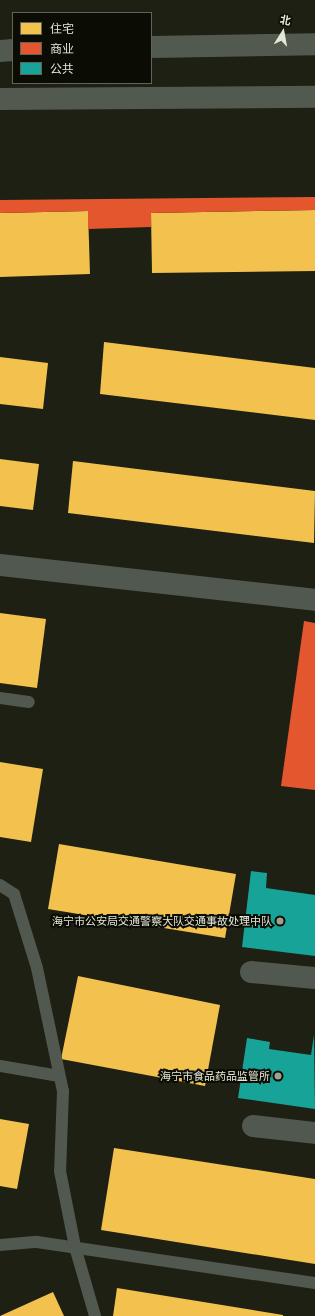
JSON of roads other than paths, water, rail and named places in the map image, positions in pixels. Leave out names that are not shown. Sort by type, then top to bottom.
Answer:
[{"type":"main road","points":[[152,47],[315,44]]},
{"type":"main road","points":[[0,50],[12,50]]},
{"type":"main road","points":[[0,98],[315,97]]},
{"type":"street","points":[[0,565],[315,600]]},
{"type":"street","points":[[251,972],[315,978]]},
{"type":"street","points":[[253,1126],[315,1133]]},
{"type":"lane","points":[[0,698],[29,702]]},
{"type":"lane","points":[[0,886],[14,894],[37,968],[63,1090],[60,1172],[75,1247],[95,1316]]},
{"type":"lane","points":[[0,1066],[59,1076]]},
{"type":"lane","points":[[0,1245],[37,1242],[315,1283]]},
{"type":"place","name":"海宁市公安局交通警察大队交通事故处理中队","points":[[280,921]]},
{"type":"place","name":"海宁市食品药品监管所","points":[[278,1076]]}]
